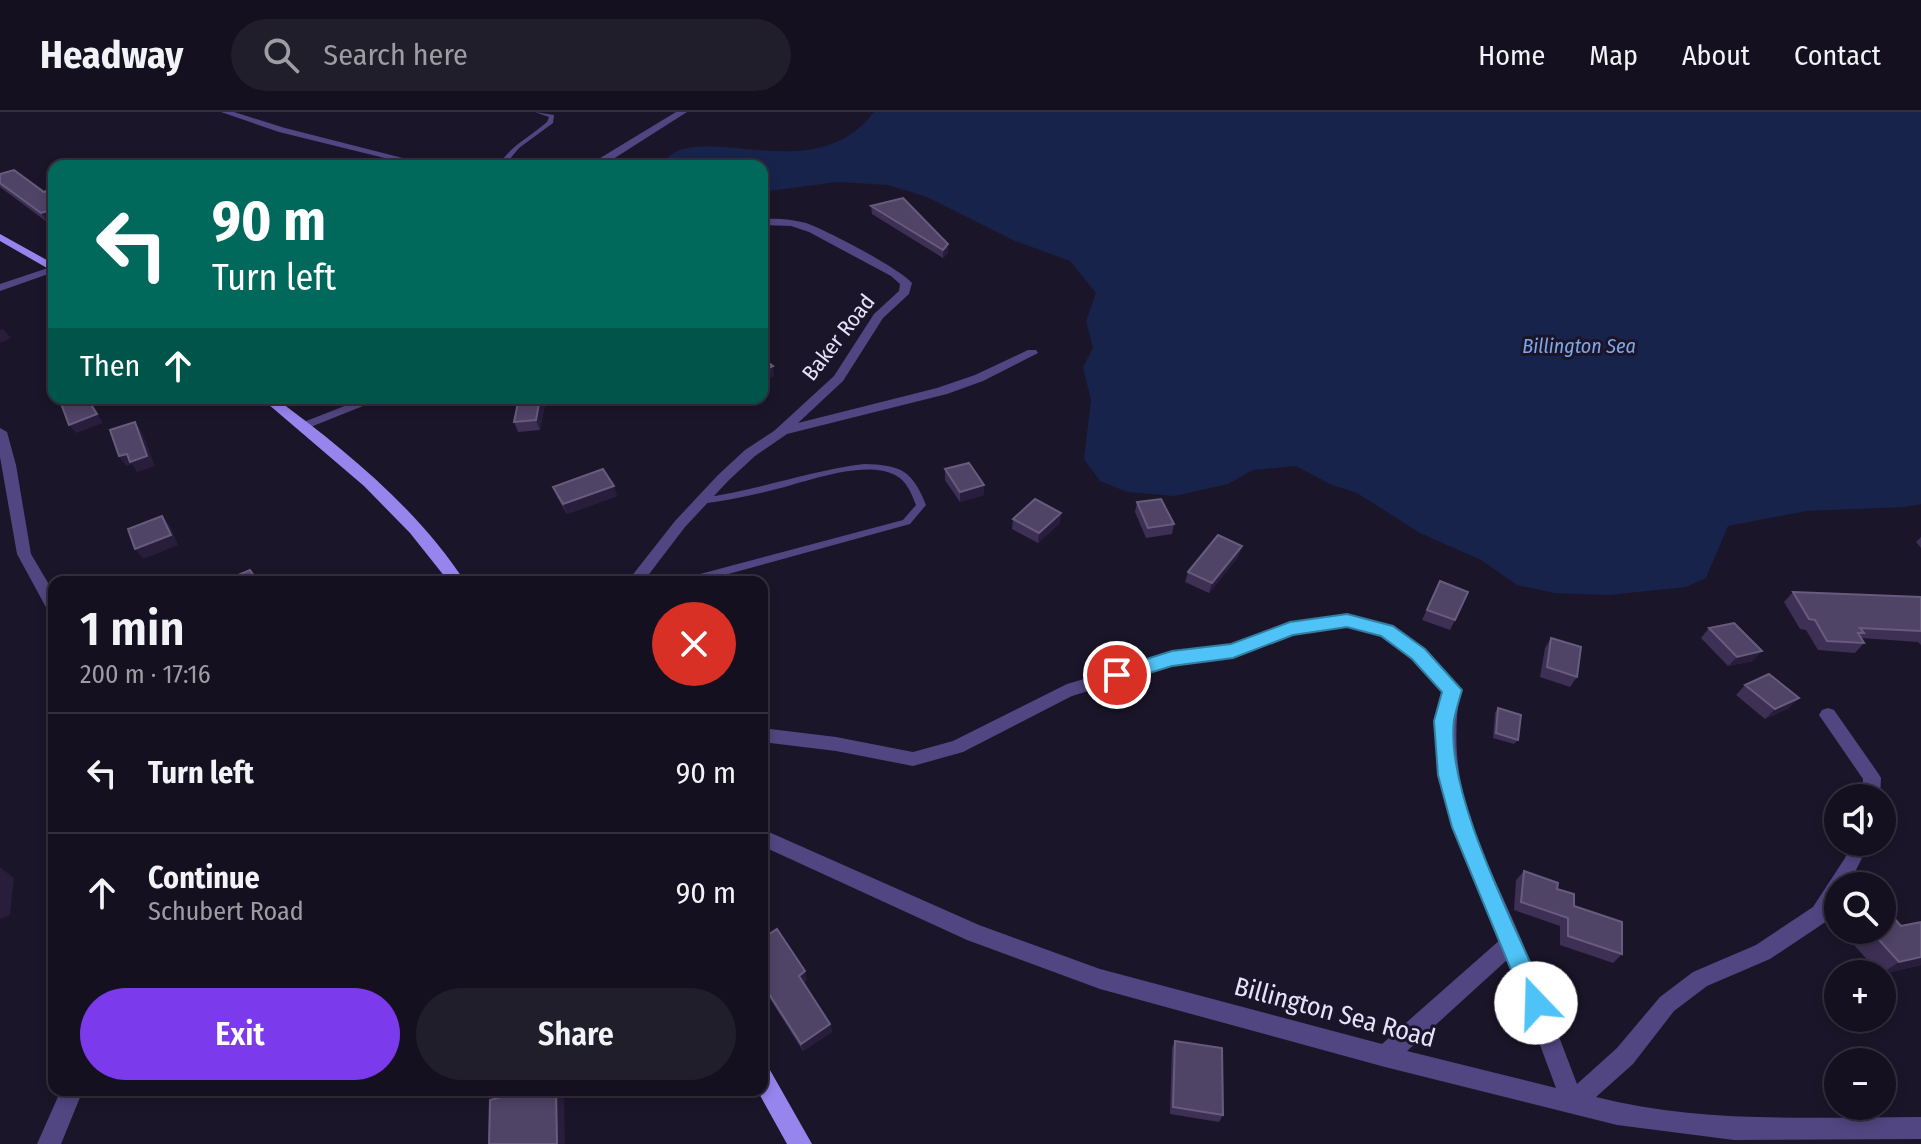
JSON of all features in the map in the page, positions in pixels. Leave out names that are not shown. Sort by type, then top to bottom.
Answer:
[{"type":"main road","points":[[0,237],[48,266]]},
{"type":"main road","points":[[275,404],[371,481],[432,548],[453,576]]},
{"type":"main road","points":[[768,1088],[800,1144]]},
{"type":"street","points":[[225,112],[405,160]]},
{"type":"street","points":[[606,160],[642,133],[683,112]]},
{"type":"street","name":"Baker Road","points":[[640,576],[700,501],[750,453],[779,434],[839,378],[878,316],[905,292],[906,283],[895,272],[870,261],[822,231],[803,224],[768,222]]},
{"type":"street","points":[[0,288],[48,271]]},
{"type":"street","points":[[779,434],[794,427],[942,391],[979,378],[1032,353]]},
{"type":"street","points":[[303,425],[361,404]]},
{"type":"street","points":[[0,432],[9,465],[24,554],[48,596]]},
{"type":"street","points":[[768,736],[836,744],[913,759],[957,747],[1067,691],[1172,659],[1233,651],[1290,628],[1347,621],[1387,631],[1419,654],[1452,690],[1444,721],[1448,775],[1462,827],[1512,942],[1573,1103],[1625,1056],[1667,1004],[1700,979],[1763,952],[1820,914],[1855,856]]},
{"type":"street","points":[[1828,715],[1872,778],[1872,784]]},
{"type":"street","name":"Billington Sea Road","points":[[768,840],[974,933],[1100,979],[1385,1056],[1617,1114],[1734,1129],[1921,1128]]},
{"type":"street","points":[[1385,1056],[1512,942]]},
{"type":"street","points":[[49,1144],[69,1096]]},
{"type":"lane","points":[[504,160],[520,143],[550,123],[552,116],[538,112]]},
{"type":"lane","points":[[700,501],[757,491],[844,468],[873,465],[897,472],[918,491],[921,505],[906,522],[707,576]]},
{"type":"water","name":"Billington Sea","points":[[874,112],[1921,112],[1921,504],[1806,511],[1728,526],[1706,578],[1686,587],[1609,595],[1555,593],[1517,585],[1481,560],[1420,533],[1357,493],[1332,485],[1296,466],[1253,470],[1228,484],[1174,496],[1127,492],[1100,481],[1084,459],[1091,400],[1083,367],[1093,348],[1086,321],[1096,293],[1070,261],[1015,241],[927,197],[888,185],[837,182],[768,191],[768,160],[667,160],[676,152],[699,146],[788,151],[819,148],[848,136]]},
{"type":"building","points":[[14,170],[44,192],[48,190],[48,211],[41,213],[0,183],[0,174]]},
{"type":"building","points":[[903,198],[948,244],[943,250],[871,206]]},
{"type":"building","points":[[61,404],[91,404],[97,414],[69,425]]},
{"type":"building","points":[[518,404],[539,404],[536,420],[514,422]]},
{"type":"building","points":[[135,422],[147,456],[130,462],[127,454],[119,456],[110,430]]},
{"type":"building","points":[[969,463],[984,485],[960,492],[945,469]]},
{"type":"building","points":[[603,469],[614,486],[563,504],[553,487]]},
{"type":"building","points":[[1035,499],[1061,513],[1039,533],[1013,519]]},
{"type":"building","points":[[1161,499],[1174,524],[1148,528],[1137,502]]},
{"type":"building","points":[[162,516],[171,535],[135,549],[128,529]]},
{"type":"building","points":[[1218,535],[1242,546],[1212,583],[1188,572]]},
{"type":"building","points":[[250,570],[254,576],[236,576]]},
{"type":"building","points":[[1440,581],[1468,592],[1455,620],[1427,610]]},
{"type":"building","points":[[1793,592],[1921,597],[1921,631],[1860,628],[1864,633],[1858,633],[1864,643],[1827,641]]},
{"type":"building","points":[[1734,623],[1762,651],[1737,657],[1709,628]]},
{"type":"building","points":[[1551,638],[1581,647],[1577,677],[1547,667]]},
{"type":"building","points":[[1769,674],[1799,698],[1775,709],[1745,685]]},
{"type":"building","points":[[1498,708],[1521,715],[1518,740],[1496,733]]},
{"type":"building","points":[[1524,871],[1558,883],[1557,889],[1574,894],[1574,906],[1622,922],[1622,954],[1568,936],[1568,918],[1521,902]]},
{"type":"building","points":[[1896,920],[1901,926],[1921,922],[1921,957],[1899,962],[1883,944],[1896,944]]},
{"type":"building","points":[[777,929],[805,971],[799,976],[830,1024],[801,1044],[768,992],[768,935]]},
{"type":"building","points":[[1175,1041],[1222,1048],[1223,1115],[1173,1107]]},
{"type":"building","points":[[506,1096],[556,1096],[557,1144],[489,1144],[490,1100]]},
{"type":"route","points":[[1117,675],[1172,659],[1233,651],[1290,628],[1347,621],[1387,631],[1419,654],[1452,690],[1444,721],[1448,775],[1462,827],[1536,1003]]}]
